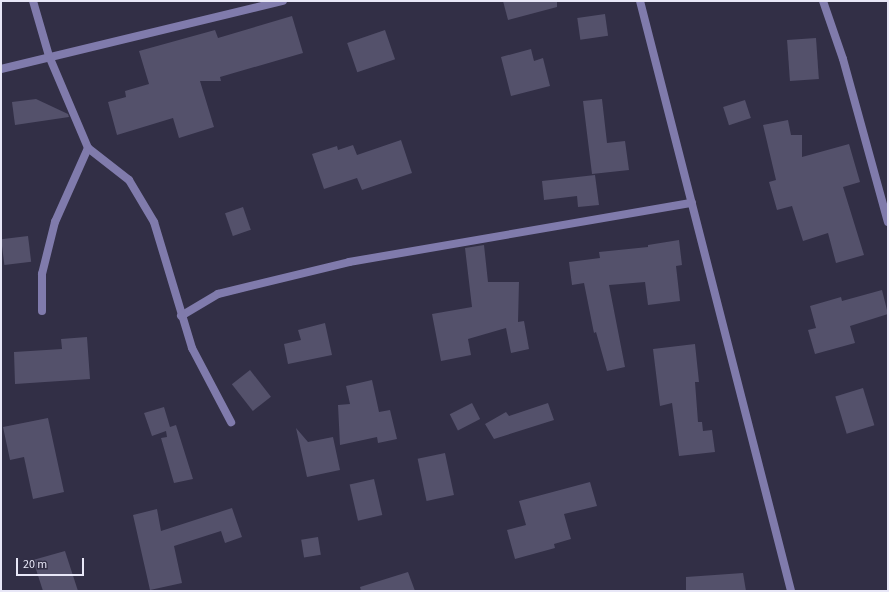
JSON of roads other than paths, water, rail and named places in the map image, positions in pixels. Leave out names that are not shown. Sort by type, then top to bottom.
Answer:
[{"type":"street","points":[[33,1],[49,56],[88,148],[129,180],[154,222],[181,316],[192,348],[231,422]]},
{"type":"street","points":[[1,69],[49,56],[283,1]]},
{"type":"street","points":[[640,1],[791,591]]},
{"type":"street","points":[[823,1],[842,59],[888,222]]},
{"type":"street","points":[[42,311],[42,274],[55,222],[88,148]]},
{"type":"street","points":[[181,316],[218,294],[349,262],[692,203]]}]
